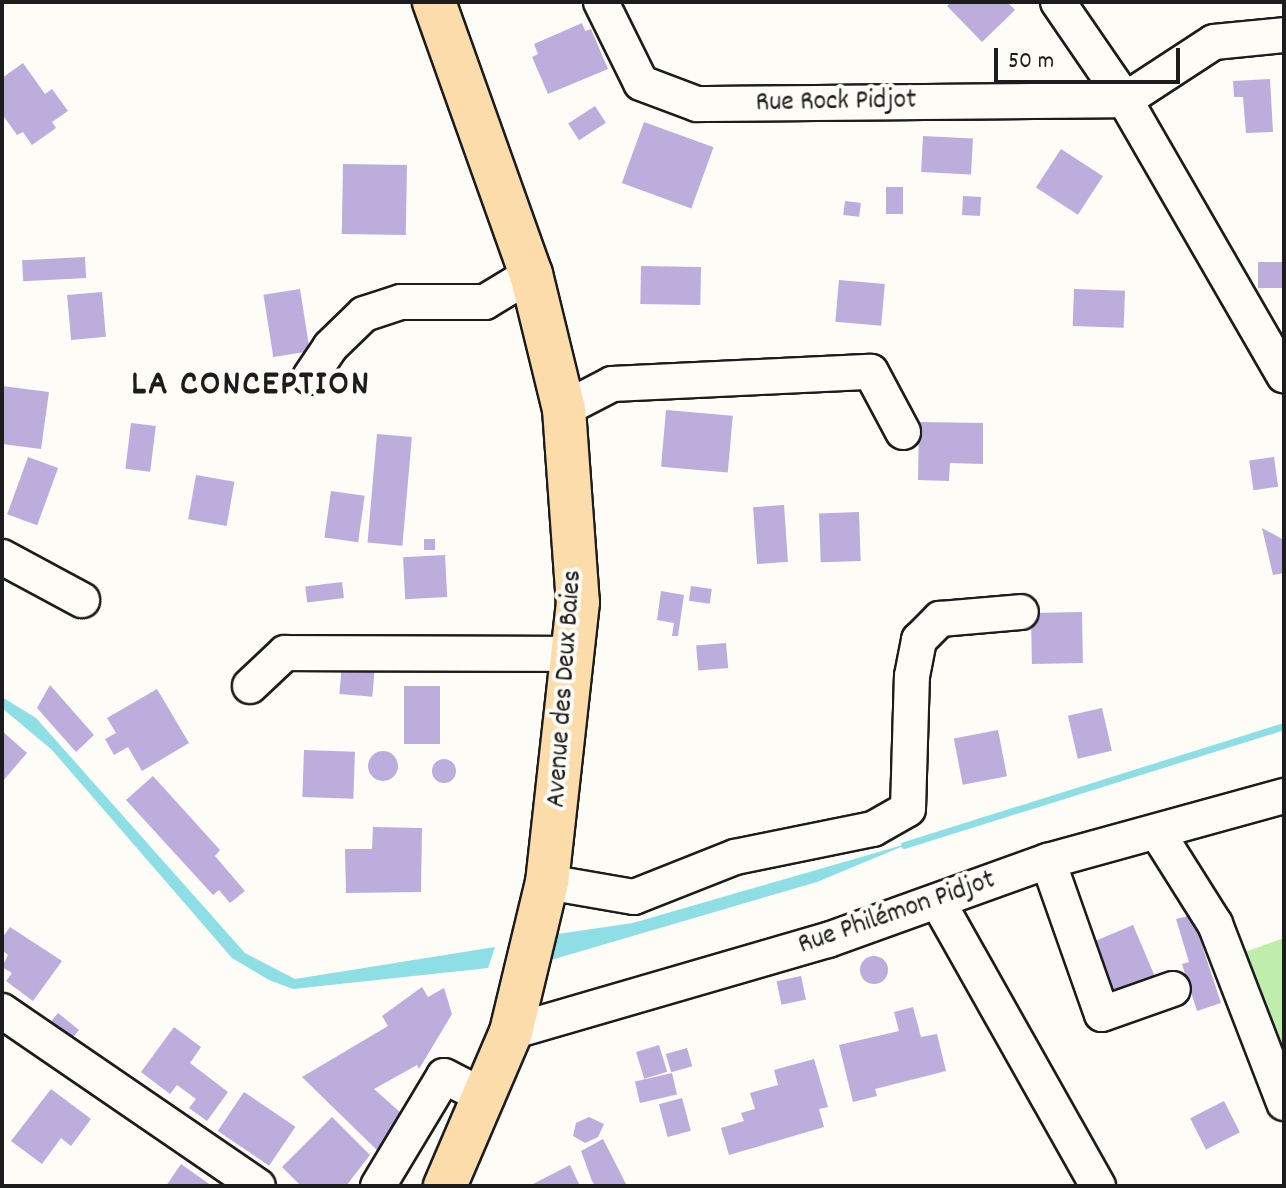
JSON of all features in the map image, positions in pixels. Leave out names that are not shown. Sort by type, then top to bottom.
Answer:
[{"type":"main road","name":"Avenue des Deux Baies","points":[[434,2],[531,274],[564,409],[575,517],[574,654],[547,882],[511,1032],[487,1098],[445,1186]]},
{"type":"street","name":"Rue Rock Pidjot","points":[[601,2],[641,83],[697,104],[1125,100]]},
{"type":"street","points":[[1058,2],[1125,100],[1284,375]]},
{"type":"street","points":[[1125,100],[1214,42],[1284,35]]},
{"type":"street","points":[[310,377],[330,347],[364,314],[401,302],[485,302],[531,274]]},
{"type":"street","points":[[564,409],[612,384],[871,372],[903,432]]},
{"type":"street","points":[[2,557],[82,600]]},
{"type":"street","points":[[547,882],[634,897],[735,857],[873,829],[908,809],[912,676],[919,640],[940,619],[1021,612]]},
{"type":"street","points":[[250,686],[285,653],[574,654]]},
{"type":"street","name":"Rue Philémon Pidjot","points":[[511,1032],[828,940],[1048,861],[1284,796]]},
{"type":"street","points":[[1157,832],[1215,924],[1284,1103]]},
{"type":"street","points":[[1048,861],[1102,1014],[1173,989]]},
{"type":"street","points":[[938,902],[1098,1186]]},
{"type":"street","points":[[2,1011],[258,1186]]},
{"type":"street","points":[[378,1186],[444,1076],[487,1098]]},
{"type":"green space","points":[[1284,938],[1284,1059],[1245,952]]},
{"type":"water","points":[[2,697],[36,718],[245,953],[295,979],[495,947],[488,968],[293,989],[269,980],[232,958],[52,750],[2,708]]},
{"type":"water","points":[[913,842],[817,882],[544,962],[551,935],[633,923]]},
{"type":"building","points":[[951,2],[1007,2],[1015,10],[982,42],[947,6]]},
{"type":"building","points":[[582,23],[585,31],[591,29],[608,69],[548,94],[532,57],[538,54],[534,44]]},
{"type":"building","points":[[23,63],[45,94],[52,89],[68,111],[52,122],[56,128],[32,145],[23,132],[17,135],[2,114],[2,78]]},
{"type":"building","points":[[1270,79],[1273,132],[1246,133],[1243,97],[1234,97],[1233,81]]},
{"type":"building","points":[[595,106],[606,123],[579,140],[568,123]]},
{"type":"building","points":[[644,122],[714,147],[691,208],[622,183]]},
{"type":"building","points":[[923,136],[973,139],[971,175],[921,172]]},
{"type":"building","points":[[1061,149],[1103,176],[1078,215],[1036,188]]},
{"type":"building","points":[[343,164],[407,165],[406,235],[342,234]]},
{"type":"building","points":[[886,187],[903,187],[903,214],[886,214]]},
{"type":"building","points":[[963,196],[981,197],[980,216],[962,215]]},
{"type":"building","points":[[845,201],[861,203],[859,217],[843,215]]},
{"type":"building","points":[[85,257],[86,278],[23,281],[22,260]]},
{"type":"building","points":[[1258,262],[1284,262],[1284,288],[1258,288]]},
{"type":"building","points":[[641,266],[701,267],[700,305],[640,304]]},
{"type":"building","points":[[839,280],[885,284],[881,326],[835,322]]},
{"type":"building","points":[[300,289],[310,351],[273,357],[263,295]]},
{"type":"building","points":[[1074,289],[1125,291],[1124,328],[1073,326]]},
{"type":"building","points":[[102,292],[106,337],[71,340],[67,295]]},
{"type":"building","points":[[2,386],[49,392],[41,449],[2,444]]},
{"type":"building","points":[[666,410],[733,416],[728,473],[661,467]]},
{"type":"building","points":[[919,422],[983,423],[983,464],[950,463],[949,481],[918,480]]},
{"type":"building","points":[[131,423],[156,426],[150,472],[125,469]]},
{"type":"building","points":[[377,434],[412,437],[402,546],[368,543]]},
{"type":"building","points":[[28,457],[58,468],[37,525],[7,514]]},
{"type":"building","points":[[1274,457],[1278,487],[1253,490],[1249,460]]},
{"type":"building","points":[[196,475],[234,482],[227,526],[188,519]]},
{"type":"building","points":[[331,491],[365,496],[358,542],[324,538]]},
{"type":"building","points":[[784,505],[788,562],[757,564],[753,507]]},
{"type":"building","points":[[859,512],[861,561],[821,562],[819,513]]},
{"type":"building","points":[[1262,528],[1284,540],[1284,573],[1273,575]]},
{"type":"building","points":[[424,539],[435,539],[435,550],[424,550]]},
{"type":"building","points":[[445,555],[447,597],[405,599],[403,557]]},
{"type":"building","points":[[342,582],[344,598],[307,602],[305,587]]},
{"type":"building","points":[[691,586],[712,589],[710,604],[689,601]]},
{"type":"building","points":[[661,591],[684,595],[678,636],[672,636],[674,623],[657,620]]},
{"type":"building","points":[[1082,612],[1083,663],[1032,664],[1031,613]]},
{"type":"building","points":[[726,643],[728,668],[698,671],[696,646]]},
{"type":"building","points":[[342,664],[375,667],[372,697],[339,694]]},
{"type":"building","points":[[50,685],[94,735],[76,752],[37,708]]},
{"type":"building","points":[[404,686],[440,686],[440,744],[404,744]]},
{"type":"building","points":[[157,689],[189,743],[142,771],[128,747],[114,755],[105,739],[116,733],[107,718]]},
{"type":"building","points":[[1102,708],[1112,751],[1078,759],[1068,716]]},
{"type":"building","points":[[998,730],[1007,776],[963,785],[954,739]]},
{"type":"building","points":[[2,731],[27,753],[2,782]]},
{"type":"building","points":[[304,750],[355,752],[353,799],[302,797]]},
{"type":"building","points":[[383,751],[394,755],[398,766],[394,777],[383,781],[372,777],[368,766],[372,755]]},
{"type":"building","points":[[444,759],[455,766],[456,771],[449,782],[444,783],[433,776],[432,771],[439,760]]},
{"type":"building","points":[[153,776],[220,850],[215,856],[245,891],[230,903],[219,890],[213,895],[126,800]]},
{"type":"building","points":[[373,827],[422,828],[421,892],[346,893],[345,849],[372,849]]},
{"type":"building","points":[[1192,915],[1221,1003],[1197,1011],[1182,964],[1189,962],[1176,919]]},
{"type":"building","points":[[1133,925],[1155,977],[1109,996],[1087,945]]},
{"type":"building","points":[[10,927],[62,961],[33,1001],[6,981],[12,973],[2,967],[8,955],[2,950],[2,938]]},
{"type":"building","points":[[874,956],[884,960],[888,970],[884,980],[874,984],[864,980],[860,970],[864,960]]},
{"type":"building","points":[[801,976],[806,999],[782,1005],[777,981]]},
{"type":"building","points":[[422,987],[428,997],[444,988],[452,1014],[419,1069],[417,1065],[374,1089],[401,1113],[380,1153],[302,1077],[388,1026],[382,1016]]},
{"type":"building","points":[[913,1007],[921,1037],[937,1034],[946,1071],[875,1089],[877,1096],[853,1102],[839,1045],[899,1031],[894,1012]]},
{"type":"building","points":[[58,1013],[79,1030],[72,1039],[51,1022]]},
{"type":"building","points":[[174,1027],[201,1047],[190,1063],[228,1092],[207,1121],[189,1108],[196,1099],[177,1085],[170,1094],[141,1072]]},
{"type":"building","points":[[659,1045],[667,1072],[644,1079],[636,1052]]},
{"type":"building","points":[[687,1048],[692,1066],[671,1072],[666,1054]]},
{"type":"building","points":[[814,1059],[828,1107],[819,1109],[824,1127],[729,1155],[721,1128],[744,1121],[741,1113],[755,1109],[750,1093],[778,1085],[774,1070]]},
{"type":"building","points":[[672,1073],[677,1094],[640,1103],[635,1082]]},
{"type":"building","points":[[51,1089],[91,1119],[71,1146],[61,1138],[42,1164],[11,1141]]},
{"type":"building","points":[[244,1092],[295,1127],[269,1166],[218,1131]]},
{"type":"building","points":[[682,1098],[691,1131],[668,1137],[659,1104]]},
{"type":"building","points":[[1224,1101],[1240,1132],[1206,1149],[1190,1118]]},
{"type":"building","points":[[332,1117],[370,1155],[346,1186],[301,1186],[282,1167]]},
{"type":"building","points":[[589,1117],[604,1124],[598,1137],[585,1143],[573,1136],[576,1123]]},
{"type":"building","points":[[603,1139],[627,1186],[595,1186],[592,1181],[581,1151]]},
{"type":"building","points":[[181,1164],[212,1186],[166,1186]]},
{"type":"building","points":[[570,1165],[580,1186],[529,1186]]},
{"type":"waterway","points":[[904,845],[1284,726]]},
{"type":"district","name":"LA CONCEPTION","points":[[251,387]]}]
